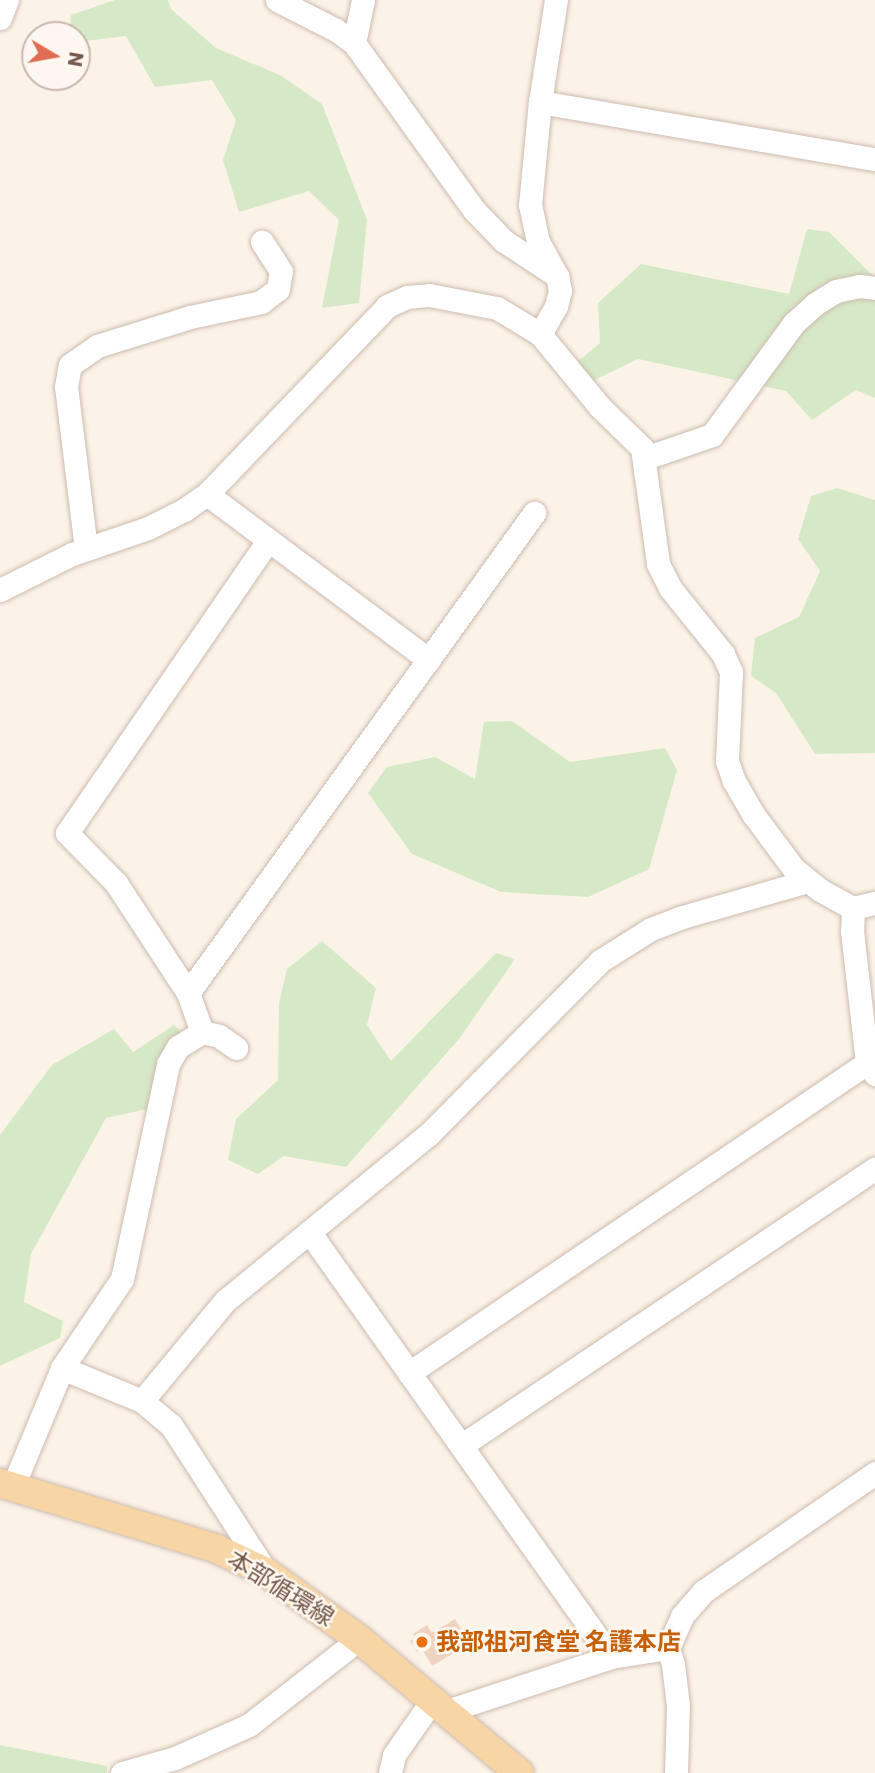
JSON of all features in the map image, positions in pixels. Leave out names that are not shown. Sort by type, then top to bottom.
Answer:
[{"type":"main road","name":"本部循環線","points":[[6,1484],[215,1548],[266,1572],[359,1639],[519,1773]]},
{"type":"street","points":[[0,18],[7,0]]},
{"type":"street","points":[[277,0],[336,30],[354,43],[474,210],[504,241],[557,276]]},
{"type":"street","points":[[354,43],[363,0]]},
{"type":"street","points":[[540,334],[556,306],[560,291],[557,276],[538,242],[530,205],[540,102],[556,0]]},
{"type":"street","points":[[540,102],[875,159]]},
{"type":"street","points":[[86,549],[66,387],[70,365],[97,346],[190,317],[261,302],[278,289],[281,271],[262,242]]},
{"type":"street","points":[[645,458],[712,435],[794,323],[815,304],[836,291],[859,286],[875,288]]},
{"type":"street","points":[[0,590],[86,549],[148,528],[184,510],[207,494],[297,404],[360,332],[387,306],[407,297],[429,295],[497,308],[540,334],[600,407],[642,448],[658,564],[670,587],[723,654],[730,673],[726,743],[727,761],[734,782],[753,814],[808,881],[864,905],[852,931],[871,1069],[409,1373]]},
{"type":"street","points":[[207,494],[429,660]]},
{"type":"street","points":[[188,993],[534,513]]},
{"type":"street","points":[[202,1032],[188,993],[116,883],[66,833],[268,540]]},
{"type":"street","points":[[142,1401],[226,1300],[429,1134],[600,961],[651,929],[679,918],[808,881]]},
{"type":"street","points":[[6,1484],[62,1368],[122,1279],[168,1064],[178,1047],[202,1032],[219,1036],[236,1048]]},
{"type":"street","points":[[461,1446],[875,1169]]},
{"type":"street","points":[[310,1233],[611,1657]]},
{"type":"street","points":[[62,1368],[142,1401],[171,1425],[266,1572]]},
{"type":"street","points":[[676,1773],[678,1706],[673,1664],[668,1648],[682,1616],[704,1591],[875,1473]]},
{"type":"street","points":[[122,1773],[175,1758],[249,1725],[359,1639]]},
{"type":"street","points":[[390,1773],[394,1755],[440,1705],[611,1657],[668,1648]]},
{"type":"green space","points":[[115,0],[168,0],[171,9],[216,48],[280,75],[322,104],[367,220],[359,303],[322,308],[339,220],[309,191],[239,212],[223,160],[236,120],[212,80],[155,87],[126,36],[91,40],[91,21],[71,21],[71,15]]},
{"type":"green space","points":[[807,229],[829,232],[875,278],[875,398],[856,390],[812,420],[786,391],[638,359],[584,385],[571,367],[600,343],[598,303],[641,264],[789,294]]},
{"type":"green space","points":[[837,488],[875,500],[875,753],[815,754],[776,693],[751,676],[755,638],[799,617],[820,571],[798,539],[811,496]]},
{"type":"green space","points":[[512,721],[570,762],[665,748],[677,770],[649,869],[588,897],[501,892],[412,854],[368,793],[387,767],[435,757],[475,779],[484,722]]},
{"type":"green space","points":[[322,941],[376,988],[367,1025],[391,1061],[496,953],[515,959],[459,1039],[346,1167],[284,1156],[258,1174],[228,1160],[236,1119],[278,1080],[279,1003],[287,969]]},
{"type":"green space","points":[[174,1025],[185,1036],[152,1108],[106,1118],[31,1254],[24,1302],[63,1321],[60,1338],[0,1366],[0,1135],[52,1065],[114,1029],[133,1052]]},
{"type":"green space","points":[[0,1745],[107,1766],[107,1773],[0,1773]]},
{"type":"building","points":[[455,1619],[470,1643],[432,1666],[422,1649],[417,1652],[410,1641],[415,1638],[413,1634],[427,1625],[432,1633]]},
{"type":"place","name":"我部祖河食堂 名護本店","points":[[422,1642]]}]
